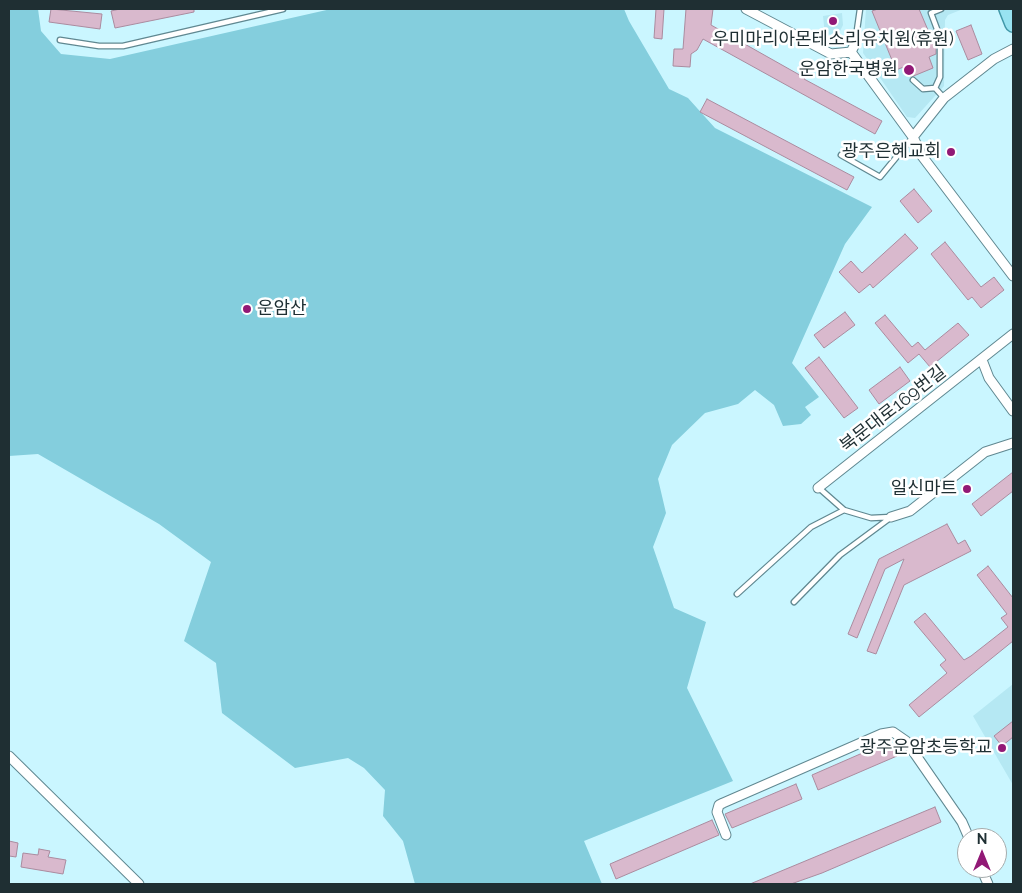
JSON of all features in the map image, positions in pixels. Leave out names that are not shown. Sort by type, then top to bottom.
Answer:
[{"type":"main road","points":[[1007,9],[1013,24]]},
{"type":"street","points":[[746,9],[831,54],[853,48],[913,137],[922,156],[1013,276]]},
{"type":"street","points":[[913,137],[944,98],[994,59],[1013,49]]},
{"type":"street","name":"북문대로169번길","points":[[818,488],[1013,334]]},
{"type":"street","points":[[982,360],[989,378],[1013,411]]},
{"type":"street","points":[[891,517],[910,511],[985,452],[1013,443]]},
{"type":"street","points":[[726,835],[717,812],[722,802],[881,734],[893,732],[906,741],[965,828]]},
{"type":"street","points":[[9,756],[139,884]]},
{"type":"lane","points":[[60,40],[98,46],[123,46],[283,9]]},
{"type":"lane","points":[[853,48],[860,9]]},
{"type":"lane","points":[[935,88],[940,77],[940,37],[931,11],[941,9]]},
{"type":"lane","points":[[913,80],[923,89],[935,88]]},
{"type":"lane","points":[[935,88],[944,98]]},
{"type":"lane","points":[[841,155],[880,177],[913,137]]},
{"type":"lane","name":"북문대로169번길","points":[[818,488],[844,510],[871,518],[891,517]]},
{"type":"lane","points":[[737,594],[812,527],[844,510]]},
{"type":"lane","points":[[794,602],[845,550],[891,517]]},
{"type":"shaded area","points":[[9,9],[38,9],[41,31],[61,54],[110,59],[331,9],[624,9],[629,21],[669,89],[688,98],[715,128],[872,207],[845,244],[792,363],[819,397],[805,407],[811,415],[801,424],[783,426],[774,405],[755,390],[738,404],[705,413],[672,445],[658,479],[666,513],[653,547],[674,608],[706,622],[687,688],[733,781],[584,841],[602,884],[415,884],[403,841],[383,816],[385,790],[364,768],[348,758],[295,768],[222,713],[216,663],[184,641],[211,562],[159,524],[38,454],[9,456]]},
{"type":"shaded area","name":"운암한국병원","points":[[866,9],[963,9],[948,15],[945,20],[944,86],[915,118],[907,117],[863,53]]},
{"type":"shaded area","name":"우미마리아몬테소리유치원(휴원)","points":[[842,13],[843,25],[839,33],[825,35],[823,16]]},
{"type":"shaded area","name":"광주운암초등학교","points":[[1013,684],[1013,785],[973,716]]},
{"type":"building","points":[[51,9],[102,14],[100,29],[49,22]]},
{"type":"building","points":[[120,9],[194,9],[194,12],[115,28],[111,11]]},
{"type":"building","points":[[656,9],[664,9],[662,39],[654,38]]},
{"type":"building","points":[[686,9],[713,9],[711,25],[804,79],[882,121],[875,134],[703,39],[697,50],[691,54],[690,67],[673,66],[674,49],[683,49]]},
{"type":"building","name":"운암한국병원","points":[[878,9],[919,9],[936,49],[936,54],[929,57],[933,68],[911,77],[906,66],[896,70],[872,11]]},
{"type":"building","points":[[971,25],[982,54],[968,60],[956,31]]},
{"type":"building","points":[[707,99],[854,177],[847,190],[700,112]]},
{"type":"building","points":[[914,189],[932,211],[918,223],[900,201]]},
{"type":"building","points":[[905,234],[918,248],[873,288],[870,284],[859,293],[839,272],[851,261],[862,273]]},
{"type":"building","points":[[945,242],[981,287],[994,277],[1004,290],[981,308],[972,297],[968,300],[931,254]]},
{"type":"building","points":[[845,312],[855,325],[824,348],[814,335]]},
{"type":"building","points":[[885,315],[912,347],[918,342],[925,350],[958,323],[969,335],[930,367],[919,354],[908,363],[875,323]]},
{"type":"building","points":[[819,357],[858,408],[844,418],[805,368]]},
{"type":"building","points":[[900,367],[910,381],[879,404],[869,390]]},
{"type":"building","points":[[1013,472],[1013,491],[981,516],[972,504]]},
{"type":"building","points":[[947,524],[958,544],[965,540],[971,551],[904,585],[876,654],[867,651],[904,559],[885,569],[857,638],[848,634],[879,559]]},
{"type":"building","points":[[988,566],[1013,598],[1013,641],[919,717],[909,705],[947,673],[940,665],[946,660],[914,622],[925,613],[964,660],[971,656],[1008,627],[1001,618],[1007,614],[977,575]]},
{"type":"building","points":[[1013,721],[1013,737],[1002,746],[994,736]]},
{"type":"building","points":[[890,741],[897,756],[818,790],[812,775]]},
{"type":"building","points":[[796,784],[802,799],[732,828],[725,814]]},
{"type":"building","points":[[935,807],[941,822],[822,873],[791,884],[750,884]]},
{"type":"building","points":[[712,820],[719,835],[616,879],[610,864]]},
{"type":"building","points":[[9,841],[18,843],[16,857],[9,856]]},
{"type":"building","points":[[39,849],[50,851],[48,857],[66,860],[63,874],[21,867],[23,853],[38,855]]},
{"type":"place","name":"우미마리아몬테소리유치원(휴원)","points":[[833,21]]},
{"type":"place","name":"운암한국병원","points":[[909,70]]},
{"type":"place","name":"광주은혜교회","points":[[951,152]]},
{"type":"place","name":"운암산","points":[[247,309]]},
{"type":"place","name":"일신마트","points":[[967,489]]},
{"type":"place","name":"광주운암초등학교","points":[[1002,748]]}]
